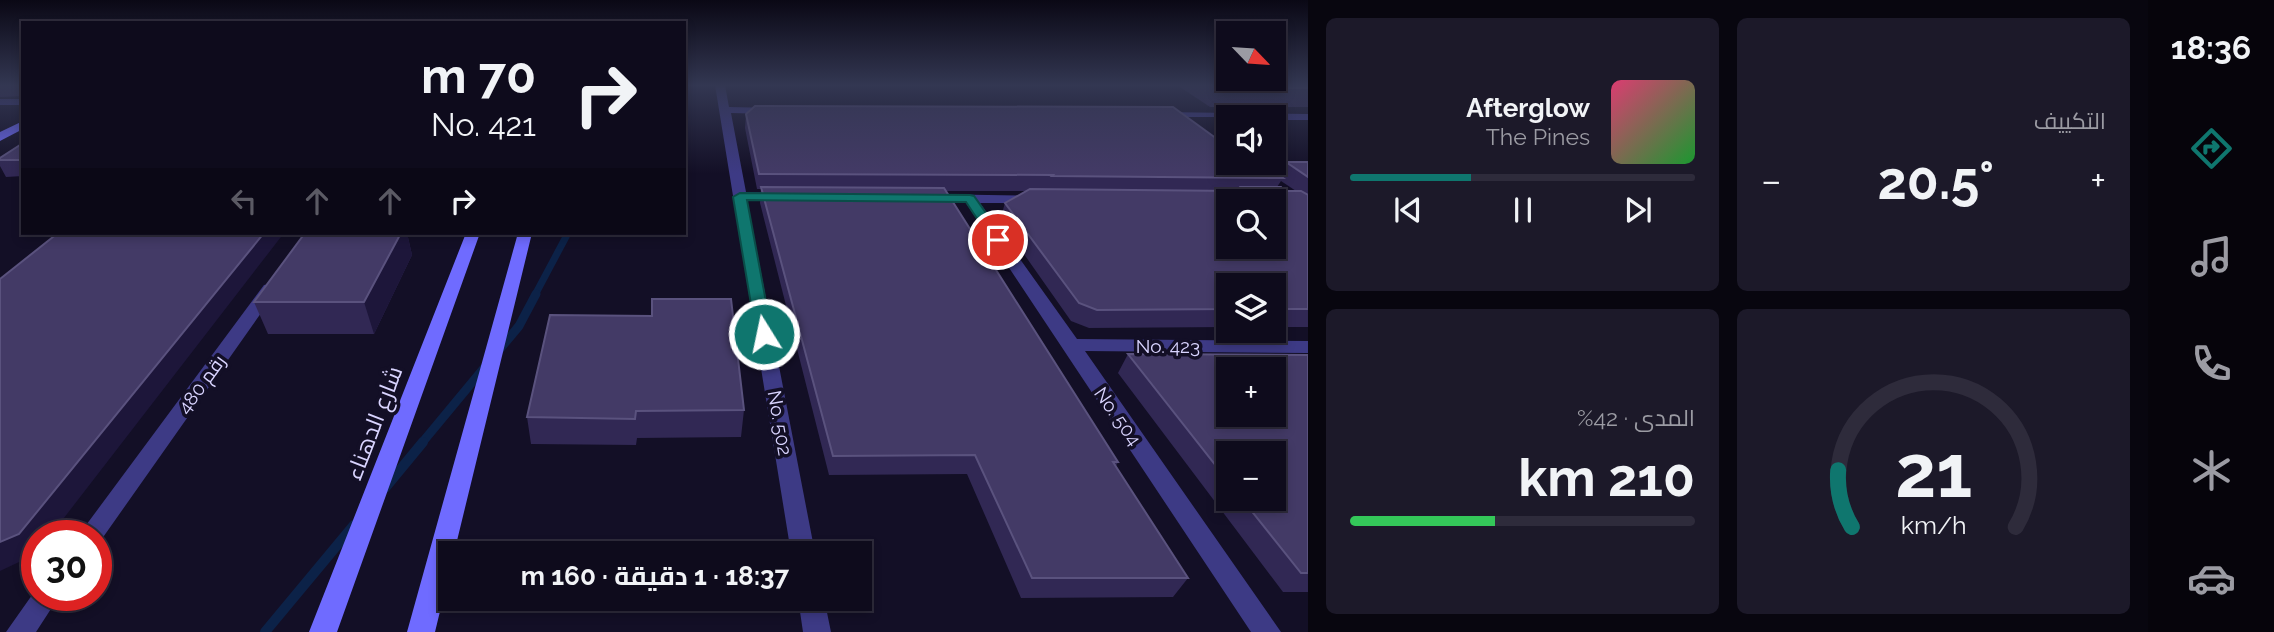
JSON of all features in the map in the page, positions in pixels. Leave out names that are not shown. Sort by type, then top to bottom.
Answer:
[{"type":"street","name":"No. 502","points":[[725,114],[801,541]]},
{"type":"street","points":[[1153,115],[1308,117]]},
{"type":"street","points":[[1180,115],[1199,130]]},
{"type":"street","points":[[0,137],[21,125]]},
{"type":"street","points":[[740,197],[794,197]]},
{"type":"street","points":[[915,198],[1051,199]]},
{"type":"street","name":"No. 504","points":[[970,198],[1267,632]]},
{"type":"street","name":"شارع الدهناء","points":[[323,632],[472,235]]},
{"type":"street","points":[[421,632],[524,235]]},
{"type":"street","name":"رقم 480","points":[[102,520],[279,278]]},
{"type":"street","name":"No. 423","points":[[1069,345],[1308,347]]},
{"type":"street","points":[[20,632],[35,611]]},
{"type":"street","points":[[813,611],[817,632]]},
{"type":"building","points":[[746,114],[1183,114],[1216,138],[1216,175],[1279,175],[1283,178],[759,174]]},
{"type":"building","points":[[21,144],[21,160],[0,158]]},
{"type":"building","points":[[1286,162],[1308,162],[1308,177]]},
{"type":"building","points":[[761,187],[944,188],[1118,462],[1113,462],[1188,578],[1032,578],[975,455],[833,456]]},
{"type":"building","points":[[1240,187],[1282,189],[1238,189]]},
{"type":"building","points":[[1030,189],[1216,191],[1216,259],[1286,259],[1286,191],[1301,191],[1308,195],[1308,309],[1286,309],[1286,273],[1216,273],[1216,309],[1097,310],[1079,303],[1005,203]]},
{"type":"building","points":[[55,235],[262,235],[30,520],[21,520],[19,534],[0,542],[0,279]]},
{"type":"building","points":[[304,235],[400,235],[364,302],[254,302]]},
{"type":"building","points":[[652,299],[731,299],[744,410],[636,411],[635,419],[527,417],[550,315],[652,316]]},
{"type":"building","points":[[1128,354],[1308,355],[1308,573],[1301,573],[1252,511],[1286,511],[1286,441],[1216,441],[1216,466]]},
{"type":"waterway","points":[[535,295],[567,235]]},
{"type":"waterway","points":[[499,350],[519,326],[536,294]]},
{"type":"waterway","points":[[421,444],[484,368]]},
{"type":"waterway","points":[[385,488],[423,442]]},
{"type":"waterway","points":[[265,632],[354,525]]},
{"type":"route","points":[[764,334],[740,197],[970,198],[998,240]]}]
